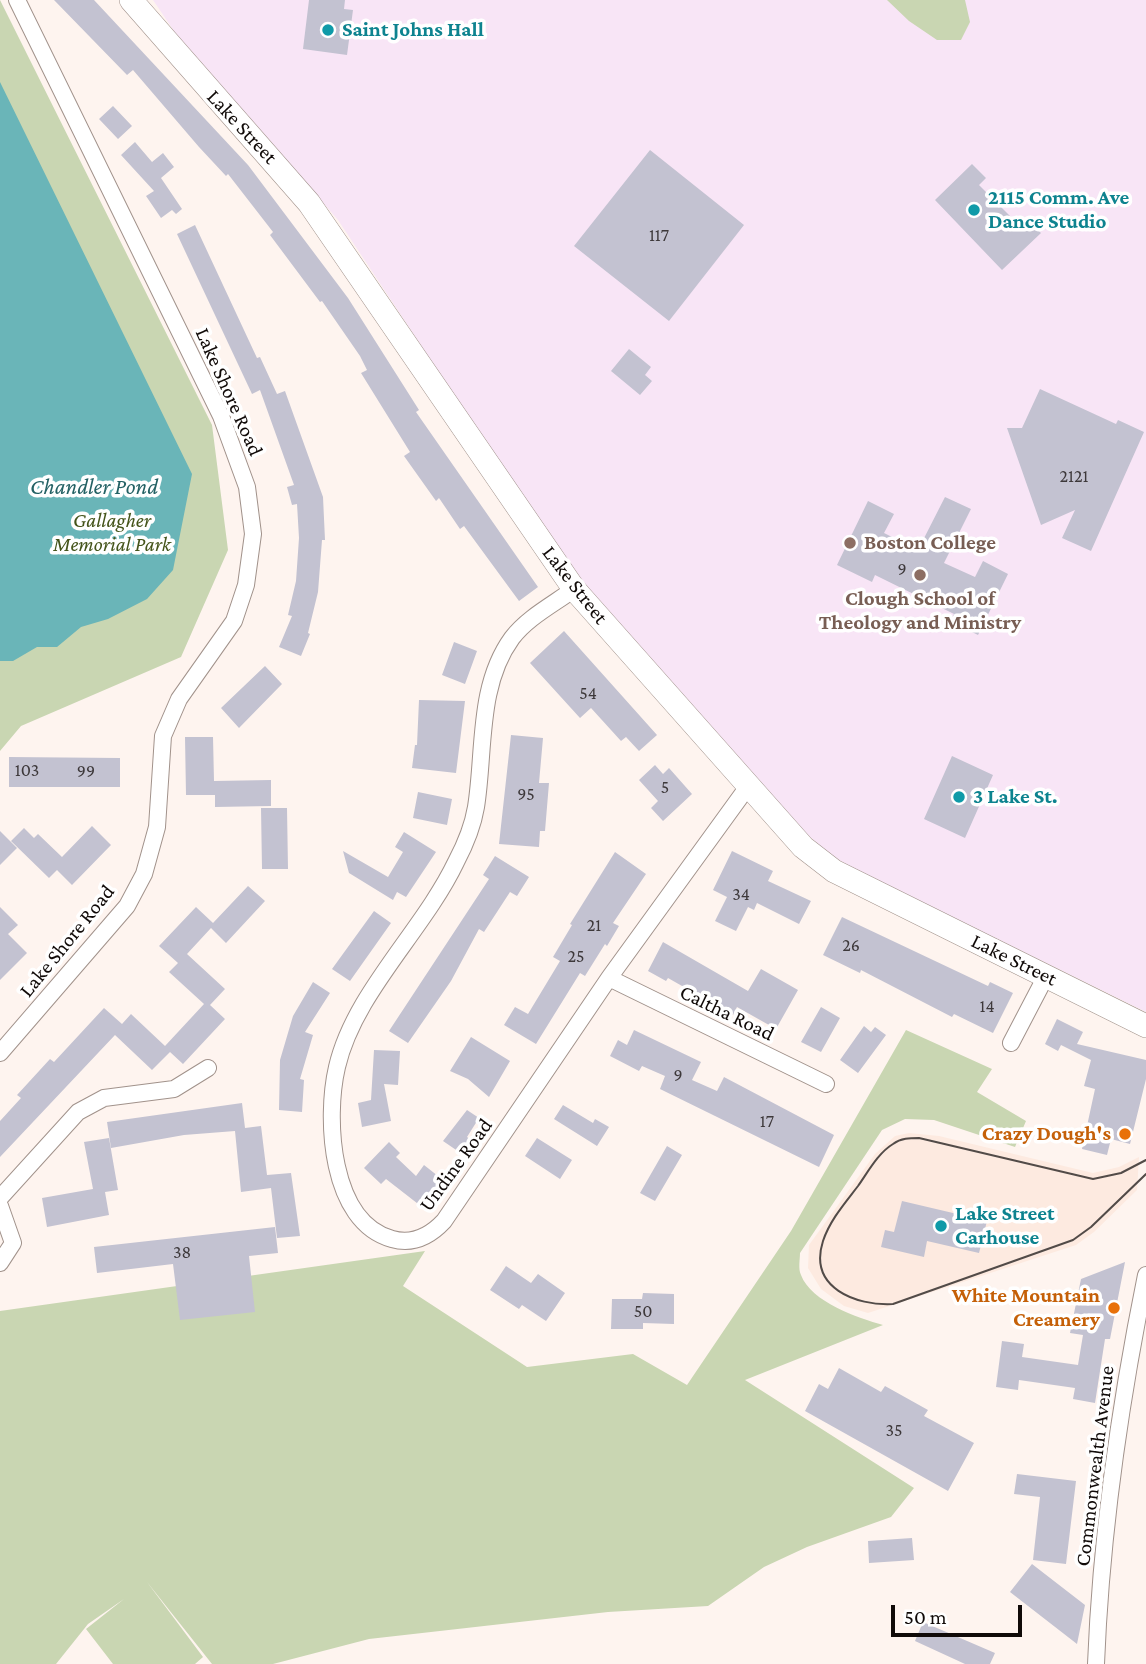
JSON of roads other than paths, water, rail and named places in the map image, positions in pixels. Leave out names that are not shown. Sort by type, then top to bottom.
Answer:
[{"type":"street","name":"Lake Shore Road","points":[[0,1053],[127,906],[144,874],[157,827],[163,736],[178,699],[234,621],[246,585],[253,534],[247,487],[221,416],[17,0]]},
{"type":"street","name":"Lake Street","points":[[131,0],[309,203],[575,589],[803,847],[834,871],[1146,1026]]},
{"type":"street","name":"Undine Road","points":[[575,589],[527,622],[503,652],[490,688],[476,809],[467,838],[429,910],[356,1019],[341,1053],[333,1089],[333,1146],[347,1196],[366,1224],[379,1234],[403,1241],[423,1237],[439,1227],[609,978],[749,785]]},
{"type":"street","points":[[1011,1043],[1046,976]]},
{"type":"street","name":"Caltha Road","points":[[609,978],[826,1084]]},
{"type":"street","points":[[0,1198],[78,1112],[104,1098],[174,1089],[208,1068]]},
{"type":"street","points":[[0,1206],[13,1243],[0,1263]]},
{"type":"street","name":"Commonwealth Avenue","points":[[1096,1664],[1100,1594],[1123,1397],[1146,1275]]},
{"type":"water","name":"Chandler Pond","points":[[0,82],[192,474],[173,570],[147,599],[108,619],[81,627],[57,647],[37,647],[13,661],[0,661]]},
{"type":"tram line","points":[[1146,1160],[1121,1173],[1093,1179],[919,1138],[899,1141],[878,1158],[834,1219],[823,1241],[820,1257],[822,1271],[838,1291],[864,1302],[893,1304],[1073,1240],[1091,1227],[1146,1174]]},
{"type":"place","name":"Saint Johns Hall","points":[[328,30]]},
{"type":"place","name":"2115 Comm. Ave Dance Studio","points":[[974,210]]},
{"type":"place","name":"Boston College","points":[[850,543]]},
{"type":"place","name":"Clough School of Theology and Ministry","points":[[920,575]]},
{"type":"place","name":"3 Lake St.","points":[[959,797]]},
{"type":"place","name":"Crazy Dough's","points":[[1125,1134]]},
{"type":"place","name":"Lake Street Carhouse","points":[[941,1226]]},
{"type":"place","name":"White Mountain Creamery","points":[[1114,1308]]},
{"type":"park label","name":"Gallagher Memorial Park","points":[[112,533]]}]
